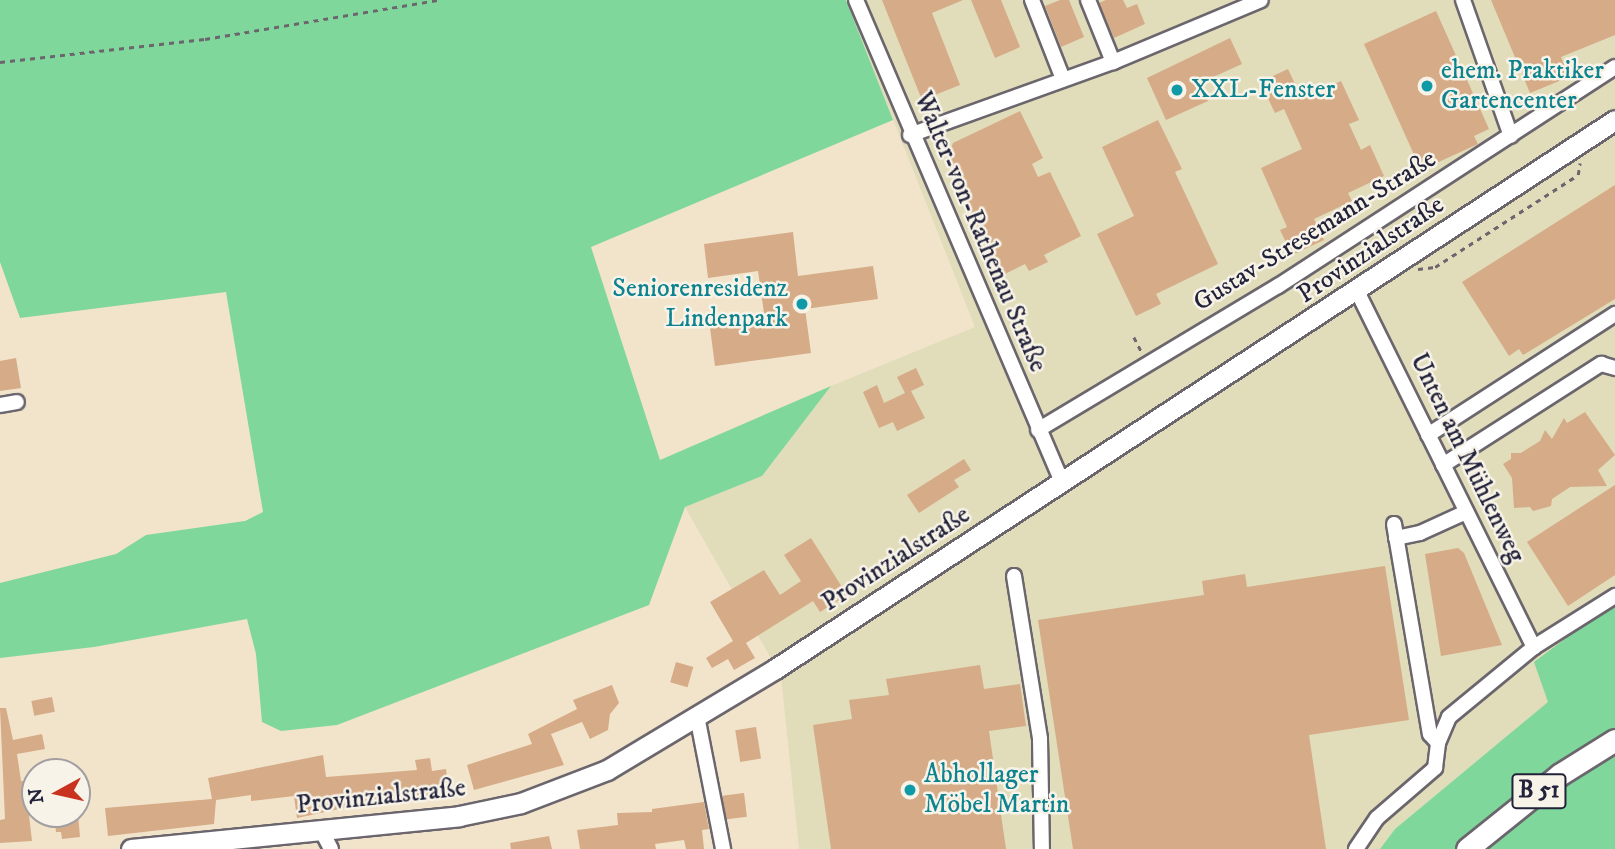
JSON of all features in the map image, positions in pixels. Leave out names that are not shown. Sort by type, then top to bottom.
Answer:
[{"type":"highway","name":"B 51","points":[[1467,849],[1559,775],[1615,740]]},
{"type":"main road","name":"Provinzialstraße","points":[[131,849],[231,844],[321,830],[459,816],[522,803],[607,770],[698,716],[1062,482],[1615,120]]},
{"type":"street","name":"Walter-von-Rathenau Straße","points":[[856,0],[911,135],[1062,482]]},
{"type":"street","points":[[1032,0],[1063,79]]},
{"type":"street","points":[[1088,0],[1113,62]]},
{"type":"street","points":[[911,135],[1113,62],[1261,0]]},
{"type":"street","points":[[1463,0],[1511,136]]},
{"type":"street","name":"Gustav-Stresemann-Straße","points":[[1038,430],[1278,286],[1615,67]]},
{"type":"street","name":"Unten am Mühlenweg","points":[[1357,291],[1534,647]]},
{"type":"street","points":[[1428,435],[1615,314]]},
{"type":"street","points":[[1443,465],[1601,364],[1615,368]]},
{"type":"street","points":[[0,405],[17,402]]},
{"type":"street","points":[[1438,743],[1430,734],[1394,524],[1401,532],[1415,534],[1466,512]]},
{"type":"street","points":[[1014,576],[1040,739],[1042,849]]},
{"type":"street","points":[[1356,849],[1377,818],[1435,768],[1438,743],[1449,716],[1534,647],[1615,596]]},
{"type":"street","points":[[698,716],[723,849]]},
{"type":"street","points":[[321,830],[331,849]]},
{"type":"path","points":[[0,62],[205,39],[439,0]]},
{"type":"path","points":[[1385,273],[1435,267],[1578,176],[1585,139]]},
{"type":"shaded area","points":[[846,0],[1615,0],[1615,602],[1549,702],[1395,829],[1380,849],[799,849],[781,676],[685,507],[762,476],[831,386],[975,327]]},
{"type":"green space","points":[[0,0],[846,0],[893,120],[591,247],[660,460],[831,386],[762,476],[685,507],[649,605],[337,725],[281,731],[262,722],[256,654],[247,619],[94,647],[0,658],[0,583],[116,554],[146,535],[245,521],[263,512],[226,292],[20,318],[0,262]]},
{"type":"green space","points":[[1615,602],[1615,849],[1380,849],[1395,829],[1548,702],[1534,662]]},
{"type":"building","points":[[882,0],[963,0],[932,13],[960,85],[922,100]]},
{"type":"building","points":[[971,0],[1001,0],[1020,47],[995,58]]},
{"type":"building","points":[[1060,0],[1069,0],[1084,37],[1061,47],[1045,6]]},
{"type":"building","points":[[1106,0],[1123,0],[1127,8],[1137,4],[1145,24],[1114,38],[1099,3]]},
{"type":"building","points":[[1491,0],[1615,0],[1615,35],[1561,57],[1569,77],[1530,93]]},
{"type":"building","name":"ehem. Praktiker Gartencenter","points":[[1436,11],[1489,129],[1474,136],[1478,144],[1421,170],[1364,44]]},
{"type":"building","name":"XXL-Fenster","points":[[1230,38],[1242,64],[1200,83],[1208,101],[1166,120],[1147,78]]},
{"type":"building","points":[[1288,69],[1302,99],[1341,81],[1359,120],[1349,124],[1361,150],[1370,145],[1384,176],[1348,193],[1352,201],[1314,219],[1324,240],[1292,255],[1280,230],[1287,227],[1261,168],[1302,149],[1284,109],[1275,113],[1260,82]]},
{"type":"building","points":[[1020,111],[1043,158],[1032,164],[1038,177],[1050,172],[1081,236],[1044,255],[1048,262],[1029,271],[1025,264],[1001,276],[947,159],[953,143]]},
{"type":"building","points":[[1158,120],[1182,169],[1175,172],[1218,264],[1156,294],[1161,304],[1136,316],[1097,234],[1134,216],[1102,147]]},
{"type":"building","points":[[1615,185],[1615,299],[1523,355],[1519,349],[1509,356],[1462,282]]},
{"type":"building","name":"Seniorenresidenz Lindenpark","points":[[793,232],[798,276],[873,266],[878,299],[805,309],[811,353],[715,366],[710,328],[765,320],[758,271],[708,278],[704,244]]},
{"type":"building","points":[[16,358],[21,388],[0,391],[0,361]]},
{"type":"building","points":[[916,368],[924,385],[911,391],[925,418],[897,431],[893,422],[879,428],[863,392],[877,385],[884,403],[905,393],[897,377]]},
{"type":"building","points":[[1585,412],[1615,455],[1598,470],[1607,486],[1570,487],[1552,499],[1551,506],[1533,511],[1530,507],[1514,508],[1512,478],[1503,464],[1511,459],[1511,453],[1521,453],[1540,441],[1545,430],[1552,439],[1564,418],[1567,423]]},
{"type":"building","points":[[964,459],[971,470],[954,480],[959,487],[919,513],[907,495]]},
{"type":"building","points":[[1615,485],[1615,575],[1568,606],[1527,542]]},
{"type":"building","points":[[811,538],[847,595],[820,612],[813,601],[746,643],[755,658],[734,670],[728,659],[712,668],[706,658],[733,641],[710,602],[764,570],[780,595],[801,581],[784,555]]},
{"type":"building","points":[[1458,548],[1464,553],[1502,645],[1441,656],[1425,554]]},
{"type":"building","points":[[1385,566],[1409,720],[1309,735],[1326,849],[1073,849],[1038,620],[1204,595],[1202,581],[1245,574],[1247,587]]},
{"type":"building","points":[[676,662],[693,667],[688,687],[670,682]]},
{"type":"building","name":"Abhollager Möbel Martin","points":[[980,665],[984,689],[1020,684],[1026,726],[989,731],[1006,849],[831,849],[813,725],[852,719],[849,700],[889,695],[886,679]]},
{"type":"building","points":[[612,685],[619,703],[610,714],[608,730],[590,739],[582,722],[551,734],[564,765],[474,790],[467,765],[532,744],[528,734],[577,709],[573,700]]},
{"type":"building","points":[[52,697],[55,712],[34,716],[31,701]]},
{"type":"building","points":[[0,708],[6,708],[13,740],[42,734],[45,749],[17,754],[21,781],[21,828],[30,828],[32,841],[0,843],[0,820],[5,819]]},
{"type":"building","points":[[756,727],[761,759],[740,762],[735,730]]},
{"type":"building","points":[[323,755],[326,777],[417,770],[415,760],[430,758],[432,771],[446,769],[449,793],[363,804],[297,818],[294,796],[251,801],[251,795],[216,800],[214,824],[108,836],[105,808],[212,799],[208,778]]},
{"type":"building","points":[[744,793],[747,817],[725,820],[722,796]]},
{"type":"building","points":[[704,802],[709,829],[702,830],[704,849],[686,849],[684,840],[655,844],[656,849],[580,849],[577,830],[618,825],[617,813],[652,812],[652,809]]},
{"type":"building","points":[[56,828],[79,828],[80,837],[62,839],[61,832],[56,832]]},
{"type":"building","points":[[549,836],[552,849],[511,849],[510,843]]},
{"type":"place","name":"ehem. Praktiker Gartencenter","points":[[1427,86]]},
{"type":"place","name":"XXL-Fenster","points":[[1177,90]]},
{"type":"place","name":"Seniorenresidenz Lindenpark","points":[[802,304]]},
{"type":"place","name":"Abhollager Möbel Martin","points":[[910,790]]}]
